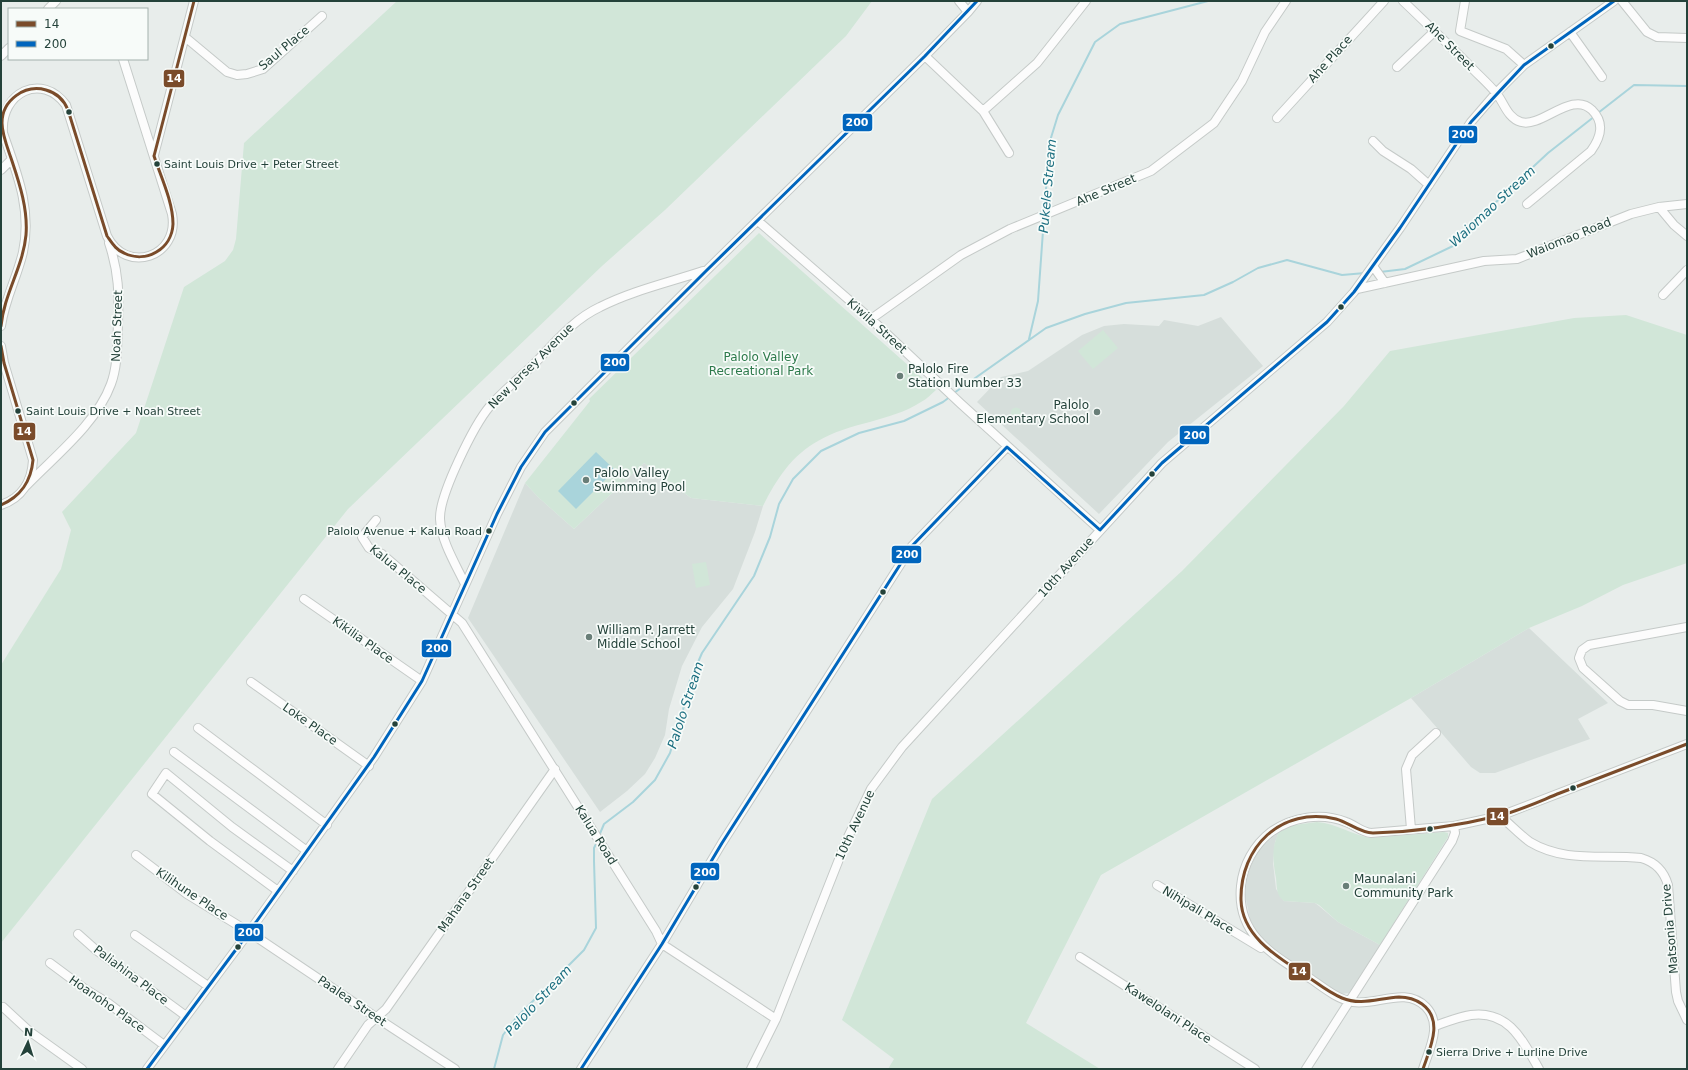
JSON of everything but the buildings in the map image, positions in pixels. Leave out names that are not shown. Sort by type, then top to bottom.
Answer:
[{"type":"street","points":[[154,156],[194,1]]},
{"type":"street","points":[[959,1],[968,12]]},
{"type":"street","points":[[147,1069],[249,932],[369,766],[422,681],[514,479],[545,432],[706,270],[758,221],[925,56],[977,1]]},
{"type":"street","points":[[982,111],[1037,63],[1086,1]]},
{"type":"street","name":"Ahe Street","points":[[871,319],[961,256],[1010,229],[1151,172],[1214,123],[1242,81],[1265,32],[1286,1]]},
{"type":"street","name":"Ahe Place","points":[[1277,118],[1384,1]]},
{"type":"street","name":"Ahe Street","points":[[1402,1],[1435,31],[1496,93],[1513,117],[1521,122],[1534,122],[1572,104],[1591,109],[1600,122],[1600,133],[1597,142],[1591,150],[1527,204]]},
{"type":"street","points":[[1465,1],[1460,31],[1506,49],[1524,65]]},
{"type":"street","name":"10th Avenue","points":[[751,1069],[776,1019],[847,839],[871,789],[902,747],[1162,463],[1327,322],[1357,289],[1471,122],[1496,93],[1524,65],[1614,1]]},
{"type":"street","points":[[1622,1],[1647,32],[1657,37],[1687,38]]},
{"type":"street","name":"Saul Place","points":[[185,37],[226,72],[237,75],[246,74],[262,69],[322,16]]},
{"type":"street","points":[[1397,67],[1435,31]]},
{"type":"street","points":[[1570,32],[1602,77]]},
{"type":"street","points":[[925,56],[982,111],[1009,153]]},
{"type":"street","points":[[1,326],[3,311],[22,254],[26,236],[24,200],[3,133],[2,122],[3,112],[15,95],[30,89],[40,88],[55,94],[63,101],[68,110],[105,232],[109,241],[116,249],[125,255],[145,257],[155,254],[167,244],[172,235],[173,219],[123,60]]},
{"type":"street","points":[[1374,141],[1383,151],[1411,169],[1429,185]]},
{"type":"street","points":[[1,170],[12,159]]},
{"type":"street","name":"Waiomao Road","points":[[1357,289],[1484,261],[1517,259],[1631,214],[1659,207],[1687,204]]},
{"type":"street","points":[[1659,207],[1674,225],[1687,236]]},
{"type":"street","name":"Kiwila Street","points":[[758,221],[871,319],[960,404],[1100,530]]},
{"type":"street","name":"Noah Street","points":[[1,506],[16,497],[88,423],[105,398],[111,384],[117,353],[119,294],[115,261],[105,232]]},
{"type":"street","points":[[1373,266],[1385,283]]},
{"type":"street","name":"New Jersey Avenue","points":[[465,584],[444,536],[440,519],[443,503],[455,470],[469,440],[490,407],[577,320],[600,307],[621,298],[706,270]]},
{"type":"street","points":[[1663,295],[1687,270]]},
{"type":"street","points":[[1,346],[4,363],[32,452],[32,467],[26,486]]},
{"type":"street","points":[[581,1069],[662,944],[722,843],[912,546],[1007,447]]},
{"type":"street","name":"Kalua Place","points":[[376,520],[362,538],[368,548],[382,554],[452,613]]},
{"type":"street","name":"Kikilia Place","points":[[304,599],[422,681]]},
{"type":"street","name":"Kalua Road","points":[[452,613],[462,623],[591,825],[656,931],[662,944],[776,1019]]},
{"type":"street","points":[[1687,627],[1589,645],[1582,650],[1579,658],[1583,668],[1620,701],[1628,705],[1653,705],[1687,711]]},
{"type":"street","name":"Loke Place","points":[[250,682],[369,766]]},
{"type":"street","points":[[198,728],[326,825]]},
{"type":"street","points":[[1411,829],[1406,769],[1412,755],[1436,733]]},
{"type":"street","points":[[1423,1069],[1434,1037],[1435,1026],[1429,1010],[1421,1002],[1411,998],[1400,997],[1362,1003],[1348,1001],[1338,997],[1265,948],[1253,934],[1245,917],[1241,890],[1244,872],[1251,854],[1262,840],[1284,824],[1311,817],[1338,819],[1367,832],[1454,826],[1500,816],[1687,744]]},
{"type":"street","points":[[174,752],[307,851]]},
{"type":"street","name":"Mahana Street","points":[[338,1069],[368,1025],[386,1009],[555,769]]},
{"type":"street","points":[[278,891],[210,841],[152,794],[166,774],[232,827],[293,870]]},
{"type":"street","name":"Matsonia Drive","points":[[1500,816],[1530,842],[1552,852],[1580,857],[1641,858],[1651,862],[1659,868],[1665,876],[1668,885],[1676,992],[1678,1001],[1687,1020]]},
{"type":"street","points":[[1306,1069],[1348,1001],[1452,841],[1455,833],[1454,826]]},
{"type":"street","name":"Kilihune Place","points":[[136,855],[187,894],[249,932]]},
{"type":"street","name":"Nihipali Place","points":[[1157,885],[1280,959]]},
{"type":"street","name":"Paalea Street","points":[[249,932],[455,1069]]},
{"type":"street","name":"Paliahina Place","points":[[78,934],[96,950],[186,1016]]},
{"type":"street","points":[[135,935],[208,986]]},
{"type":"street","name":"Kawelolani Place","points":[[1080,956],[1255,1069]]},
{"type":"street","name":"Hoanoho Place","points":[[50,963],[85,989],[108,1003],[164,1045]]},
{"type":"street","points":[[4,1008],[29,1031],[82,1069]]},
{"type":"street","points":[[1435,1026],[1472,1015],[1494,1017],[1506,1023],[1516,1032],[1539,1069]]},
{"type":"shaded area","name":"Palolo Elementary School","points":[[1221,317],[1263,366],[1168,442],[1099,514],[977,402],[1001,377],[1028,371],[1082,335],[1104,326],[1124,324],[1159,326],[1164,320],[1198,326]]},
{"type":"shaded area","name":"William P. Jarrett Middle School","points":[[644,463],[691,498],[763,506],[755,532],[733,589],[702,627],[682,666],[669,709],[665,735],[655,758],[645,774],[627,791],[600,812],[468,618],[525,483],[538,497],[574,529]]},
{"type":"shaded area","points":[[1529,628],[1608,703],[1578,719],[1590,739],[1495,773],[1480,773],[1471,767],[1411,698]]},
{"type":"shaded area","points":[[1279,832],[1275,842],[1273,863],[1276,889],[1284,901],[1315,903],[1338,922],[1380,945],[1349,993],[1341,994],[1275,951],[1257,933],[1250,919],[1245,895],[1248,871],[1260,848]]},
{"type":"green space","points":[[397,1],[872,1],[846,36],[665,210],[602,266],[348,509],[1,943],[1,665],[61,569],[71,530],[62,512],[136,433],[184,287],[225,261],[233,250],[236,239],[244,143]]},
{"type":"green space","name":"Palolo Valley Recreational Park","points":[[759,233],[936,390],[909,409],[830,435],[800,453],[779,478],[763,506],[691,498],[644,463],[574,529],[538,497],[525,483],[590,401],[589,399]]},
{"type":"green space","points":[[1626,315],[1687,335],[1687,563],[1623,585],[1582,606],[1529,628],[1411,698],[1101,875],[1026,1023],[1100,1069],[888,1069],[894,1059],[842,1020],[932,799],[1182,571],[1344,406],[1390,351],[1574,318]]},
{"type":"green space","points":[[1103,330],[1118,348],[1093,369],[1078,351]]},
{"type":"green space","points":[[1016,407],[1020,409],[1022,413],[1020,417],[1016,419],[1012,417],[1010,413],[1012,409]]},
{"type":"green space","points":[[706,562],[710,585],[696,588],[692,564]]},
{"type":"green space","name":"Maunalani Community Park","points":[[1317,822],[1370,838],[1444,832],[1448,833],[1448,837],[1380,945],[1338,922],[1315,903],[1284,901],[1281,899],[1277,888],[1273,855],[1276,838],[1279,832],[1294,825]]},
{"type":"water","name":"Palolo Valley Swimming Pool","points":[[596,452],[615,470],[576,509],[558,491]]},
{"type":"waterway","name":"Pukele Stream","points":[[1044,213],[1050,141],[1058,115],[1095,42],[1120,24],[1208,1]]},
{"type":"waterway","name":"Waiomao Stream","points":[[1598,113],[1634,85],[1687,86]]},
{"type":"waterway","name":"Waiomao Stream","points":[[1380,272],[1405,269],[1455,245],[1502,196],[1548,153],[1595,116]]},
{"type":"waterway","name":"Pukele Stream","points":[[1029,339],[1038,301],[1044,217]]},
{"type":"waterway","name":"Waiomao Stream","points":[[954,393],[1046,328],[1085,314],[1126,303],[1204,295],[1233,282],[1258,268],[1287,260],[1342,275],[1365,273]]},
{"type":"waterway","name":"Palolo Stream","points":[[599,836],[604,824],[633,802],[655,780],[670,753],[683,710],[689,683],[702,653],[754,576],[770,537],[779,504],[793,479],[821,451],[859,433],[904,421],[943,402],[951,396]]},
{"type":"waterway","name":"Palolo Stream","points":[[494,1069],[503,1035],[516,1018],[584,950],[596,928],[594,848],[597,842]]},
{"type":"transit line","name":"14","points":[[154,156],[194,1]]},
{"type":"transit line","name":"200","points":[[147,1069],[249,932],[374,757],[422,681],[497,514],[521,467],[545,432],[706,271],[925,56],[977,1]]},
{"type":"transit line","name":"200","points":[[581,1069],[662,944],[722,843],[912,546],[1007,447],[1100,530],[1162,463],[1327,322],[1354,292],[1400,228],[1471,122],[1524,65],[1614,1]]},
{"type":"transit line","name":"14","points":[[1,326],[6,303],[21,258],[26,235],[26,216],[23,198],[2,128],[3,115],[10,101],[16,96],[30,89],[46,90],[54,93],[62,100],[68,110],[107,236],[114,246],[124,253],[132,256],[141,257],[156,252],[163,247],[172,233],[173,224],[171,207],[154,156]]},
{"type":"transit line","name":"14","points":[[1,346],[4,363],[33,460],[30,475],[24,487],[14,497],[1,505]]},
{"type":"transit line","name":"14","points":[[1423,1069],[1432,1043],[1434,1026],[1429,1011],[1422,1004],[1402,997],[1370,1001],[1356,1001],[1342,998],[1277,956],[1256,937],[1248,926],[1243,914],[1241,900],[1243,881],[1248,863],[1256,848],[1268,835],[1282,825],[1298,819],[1316,817],[1336,819],[1368,833],[1373,833],[1436,828],[1498,816],[1522,809],[1687,744]]},
{"type":"place","name":"Saint Louis Drive + Peter Street","points":[[157,164]]},
{"type":"place","name":"Palolo Fire Station Number 33","points":[[900,376]]},
{"type":"place","name":"Saint Louis Drive + Noah Street","points":[[18,411]]},
{"type":"place","name":"Palolo Elementary School","points":[[1097,412]]},
{"type":"place","name":"Palolo Valley Swimming Pool","points":[[586,480]]},
{"type":"place","name":"Palolo Avenue + Kalua Road","points":[[489,531]]},
{"type":"place","name":"William P. Jarrett Middle School","points":[[589,637]]},
{"type":"place","name":"Maunalani Community Park","points":[[1346,886]]},
{"type":"place","name":"Sierra Drive + Lurline Drive","points":[[1429,1052]]}]
